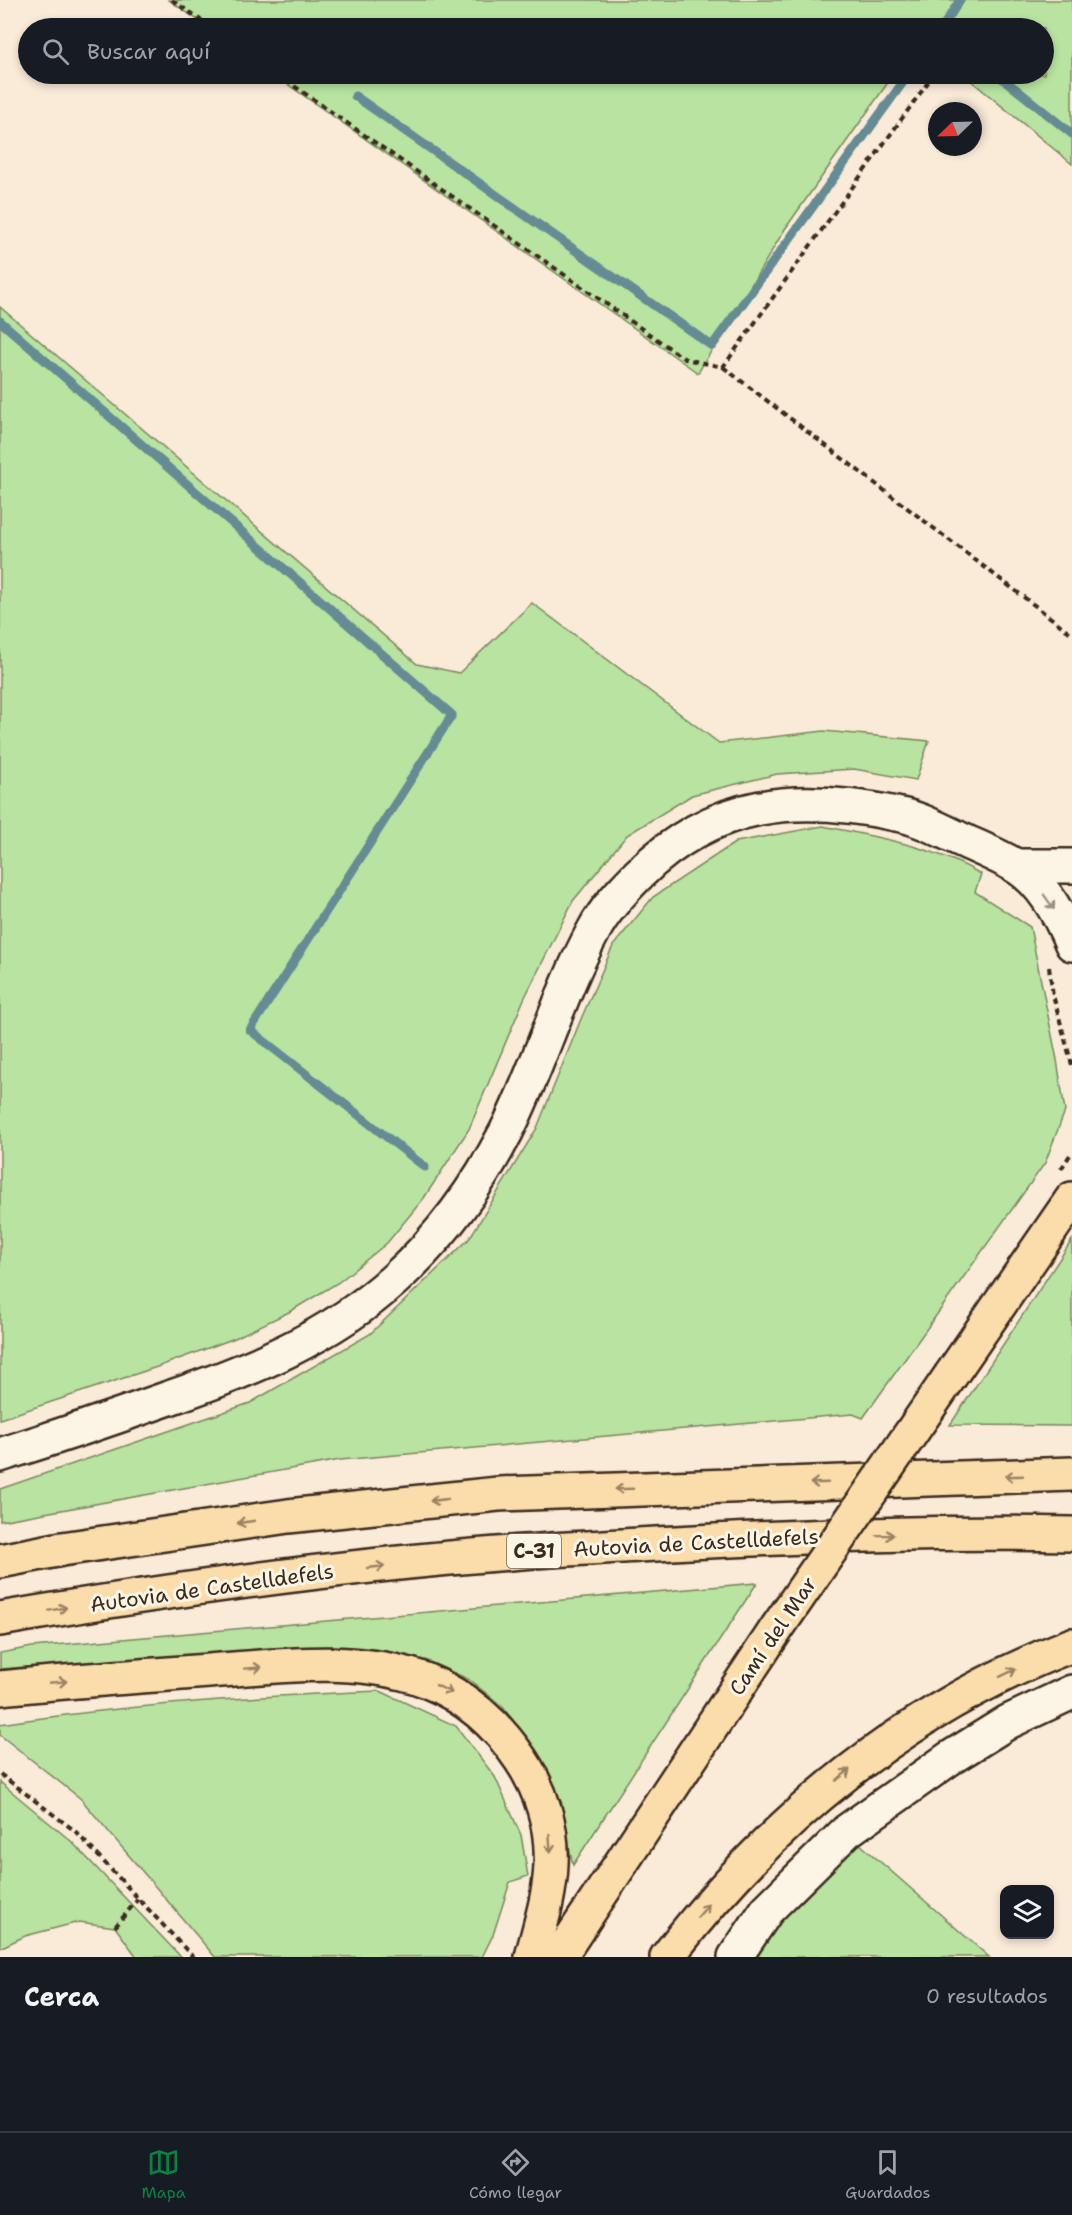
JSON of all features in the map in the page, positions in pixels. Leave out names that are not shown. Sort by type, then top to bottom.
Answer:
[{"type":"main road","name":"Camí del Mar","points":[[559,1957],[777,1628],[1072,1199]]},
{"type":"main road","points":[[0,1561],[62,1549],[288,1516],[498,1494],[1072,1474]]},
{"type":"main road","name":"Autovia de Castelldefels","points":[[0,1620],[298,1575],[508,1553],[766,1538],[1072,1534]]},
{"type":"main road","points":[[667,1957],[702,1912],[763,1846],[845,1773],[919,1720],[980,1686],[1044,1655],[1072,1645]]},
{"type":"main road","points":[[0,1688],[97,1678],[306,1664],[385,1670],[425,1680],[453,1694],[498,1729],[530,1773],[544,1807],[549,1832],[551,1862],[547,1899],[532,1957]]},
{"type":"street","points":[[0,1455],[219,1381],[278,1356],[323,1332],[358,1309],[392,1282],[443,1230],[468,1197],[492,1159],[522,1096],[595,927],[612,902],[658,856],[714,821],[747,810],[809,802],[857,806],[914,817],[1016,866],[1031,879],[1059,917],[1060,954]]},
{"type":"street","points":[[1016,866],[1072,866]]},
{"type":"street","points":[[735,1957],[767,1910],[847,1831],[950,1758],[998,1728],[1072,1692]]},
{"type":"path","points":[[172,0],[198,18]]},
{"type":"path","points":[[291,84],[685,359],[723,367],[1072,634]]},
{"type":"path","points":[[723,367],[927,84]]},
{"type":"path","points":[[1060,954],[1053,995],[1072,1065]]},
{"type":"path","points":[[0,1774],[75,1831],[193,1957]]},
{"type":"path","points":[[115,1927],[138,1899]]},
{"type":"green space","points":[[169,0],[1072,0],[1072,164],[975,84],[1054,84],[1054,18],[195,18]]},
{"type":"green space","points":[[287,84],[887,84],[785,229],[698,373]]},
{"type":"green space","points":[[0,307],[417,664],[459,673],[532,603],[719,743],[824,731],[929,741],[916,780],[854,769],[777,774],[692,795],[627,835],[573,901],[524,999],[469,1129],[424,1198],[387,1243],[339,1282],[289,1312],[235,1338],[160,1366],[0,1419]]},
{"type":"green space","points":[[823,826],[924,849],[963,864],[981,874],[975,892],[1030,927],[1065,1111],[1045,1163],[863,1418],[853,1414],[340,1460],[0,1521],[0,1489],[250,1403],[370,1334],[469,1239],[537,1128],[613,946],[653,897],[736,842]]},
{"type":"green space","points":[[1072,1240],[1072,1426],[950,1425]]},
{"type":"green space","points":[[757,1583],[573,1865],[559,1801],[543,1765],[525,1736],[502,1706],[468,1679],[425,1660],[368,1652],[201,1654],[0,1669],[0,1653],[32,1647]]},
{"type":"green space","points":[[380,1691],[456,1726],[495,1777],[521,1835],[528,1876],[510,1882],[493,1935],[482,1957],[215,1957],[81,1799],[0,1735],[0,1724],[95,1712],[237,1699]]},
{"type":"green space","points":[[0,1782],[71,1841],[181,1957],[137,1957],[115,1927],[79,1922],[25,1936],[0,1948]]},
{"type":"green space","points":[[860,1844],[989,1957],[746,1957],[783,1912]]},
{"type":"waterway","points":[[948,18],[960,0]]},
{"type":"waterway","points":[[355,96],[712,346],[902,84]]},
{"type":"waterway","points":[[1010,84],[1072,134]]},
{"type":"waterway","points":[[0,321],[452,715],[250,1030],[425,1167]]}]
